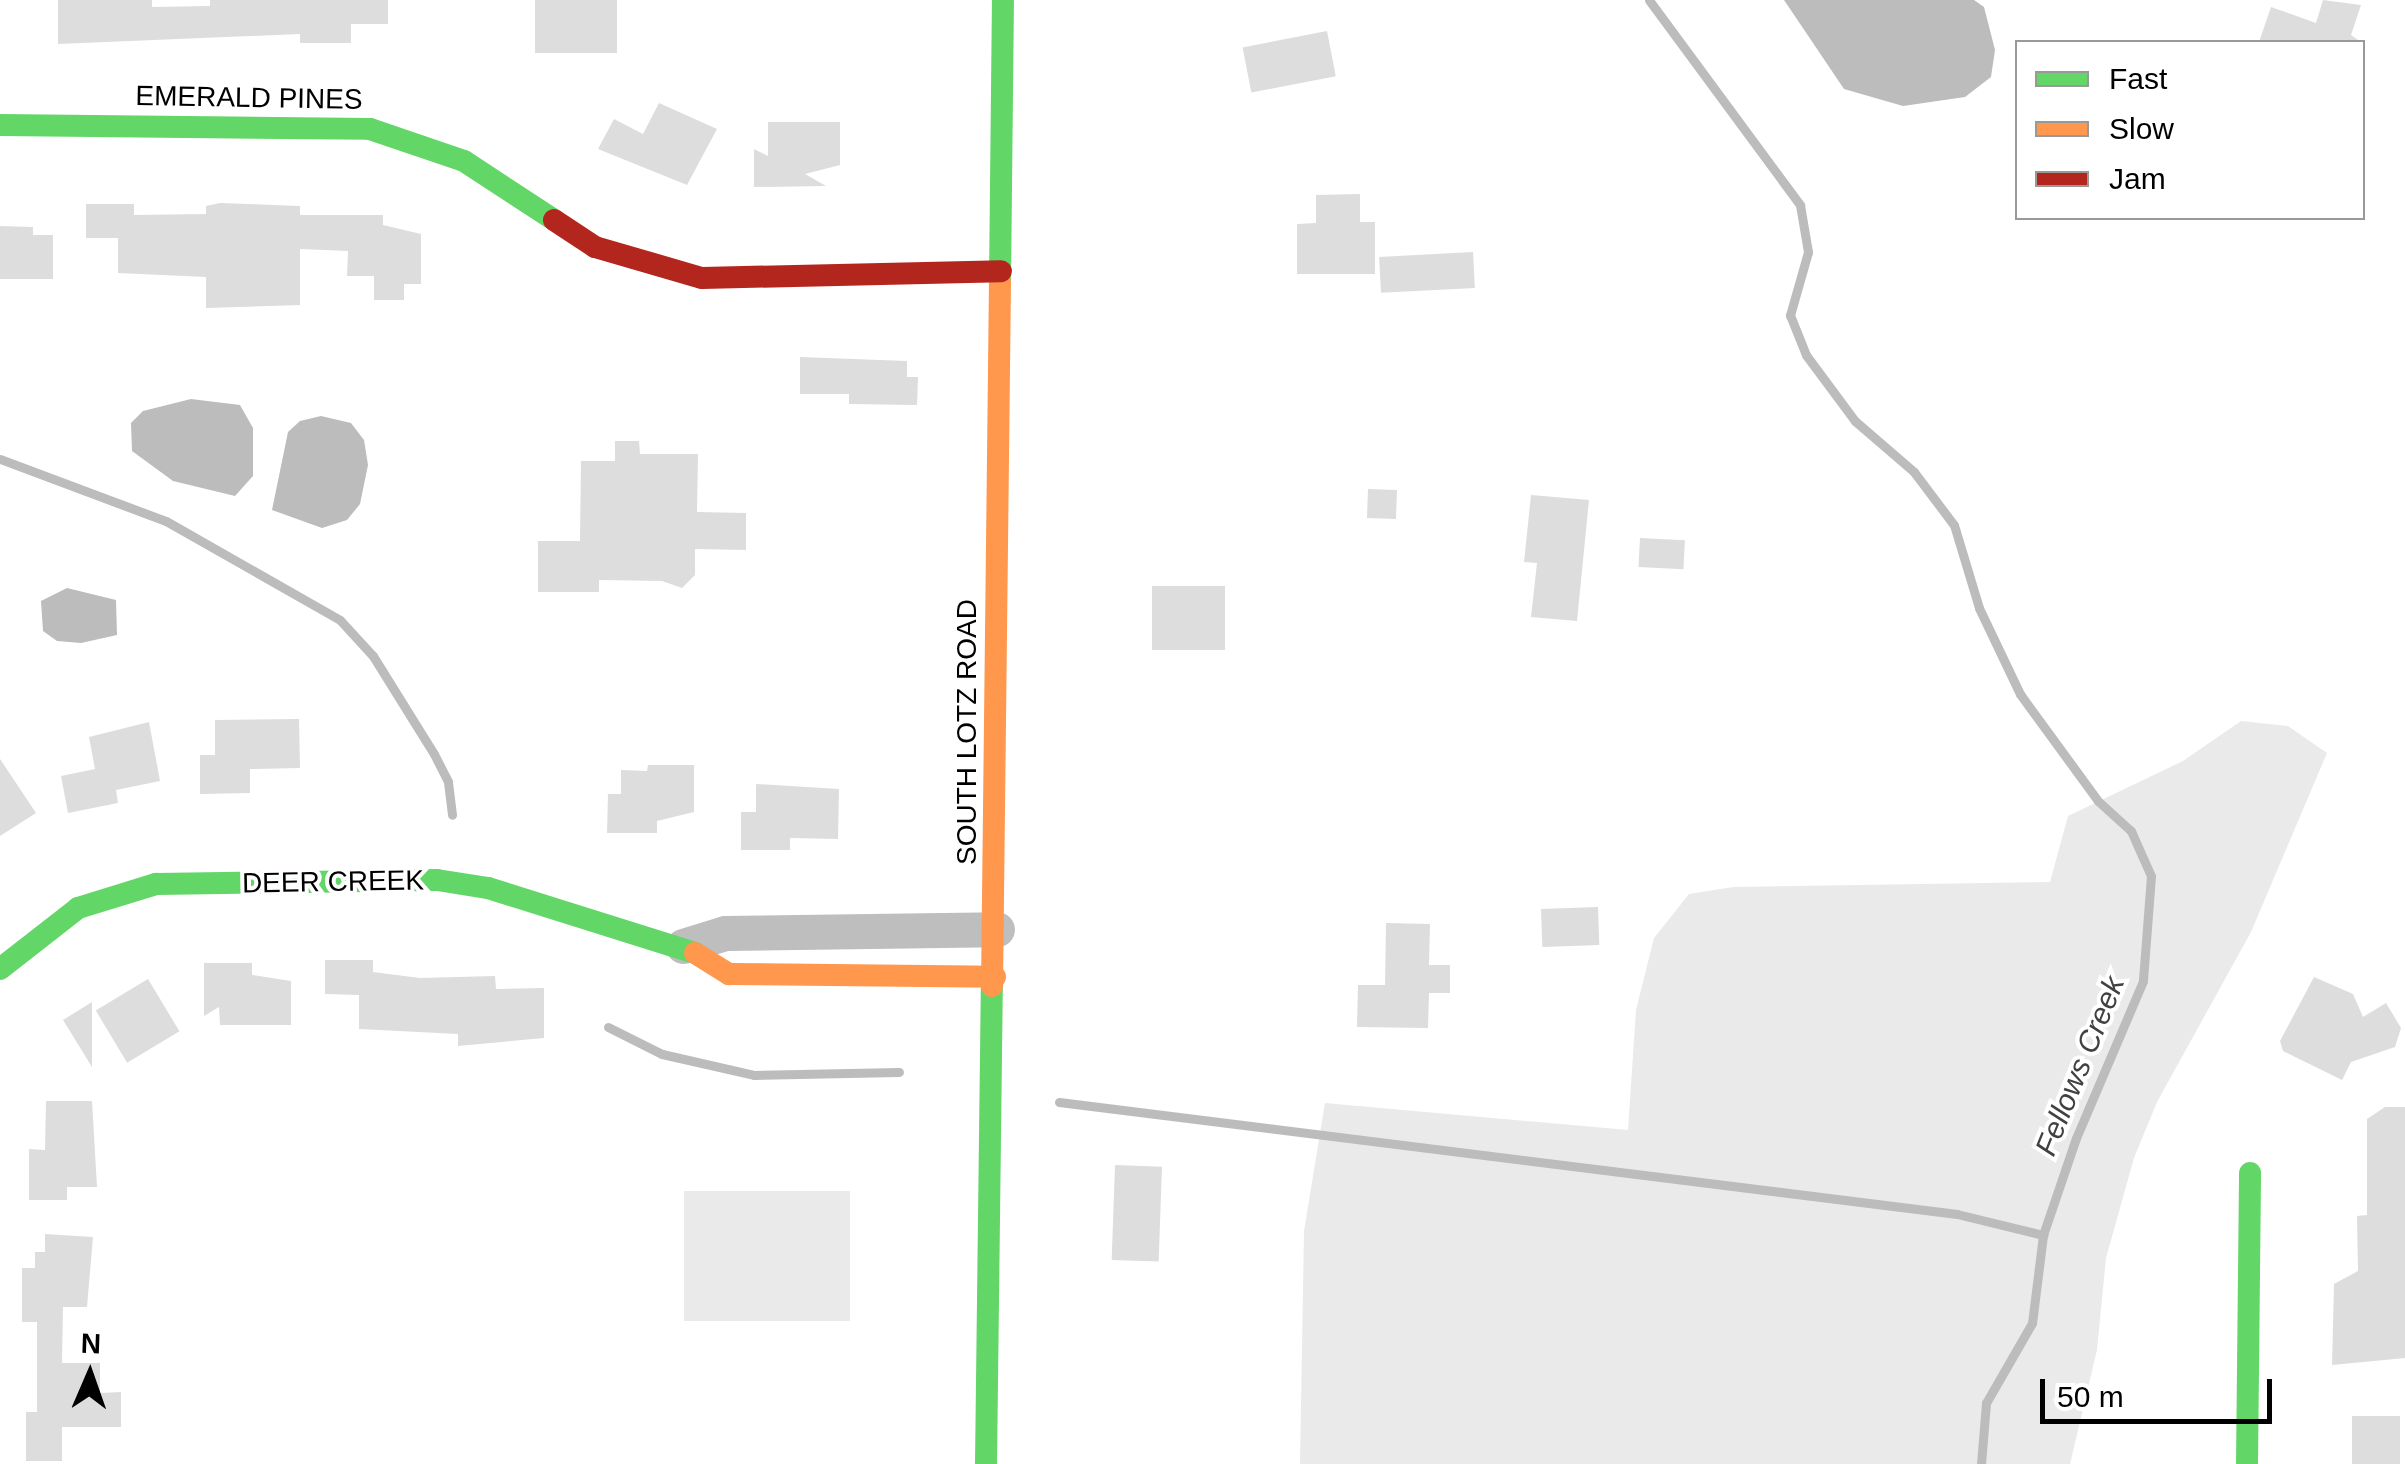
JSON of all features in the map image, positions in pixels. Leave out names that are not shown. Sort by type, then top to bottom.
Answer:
[{"type":"street","name":"SOUTH LOTZ ROAD","points":[[986,1464],[997,929],[1003,0]]},
{"type":"street","name":"EMERALD PINES","points":[[0,125],[339,125],[386,133],[464,161],[595,247],[702,278],[1001,271]]},
{"type":"street","name":"DEER CREEK","points":[[0,970],[22,946],[78,908],[156,884],[464,882],[682,946],[729,974],[995,978]]},
{"type":"street","points":[[682,946],[726,933],[997,929]]},
{"type":"street","points":[[2247,1464],[2250,1173]]},
{"type":"shaded area","points":[[1784,0],[1974,0],[1984,7],[1995,50],[1991,77],[1965,97],[1903,106],[1844,89]]},
{"type":"shaded area","points":[[191,399],[240,405],[253,428],[253,476],[235,496],[173,481],[132,451],[131,423],[143,411]]},
{"type":"shaded area","points":[[321,416],[351,423],[364,440],[368,465],[360,504],[347,520],[322,528],[272,510],[288,432],[300,421]]},
{"type":"shaded area","points":[[67,588],[116,600],[117,635],[81,643],[57,641],[43,631],[41,601]]},
{"type":"shaded area","points":[[2241,721],[2288,726],[2327,753],[2251,932],[2157,1102],[2134,1158],[2106,1258],[2097,1350],[2070,1464],[1300,1464],[1304,1231],[1325,1103],[1628,1130],[1636,1010],[1654,938],[1689,894],[1733,887],[2050,882],[2068,816],[2183,761]]},
{"type":"shaded area","points":[[684,1191],[850,1191],[850,1321],[684,1321]]},
{"type":"building","points":[[58,0],[152,0],[152,7],[210,6],[210,0],[388,0],[388,24],[351,24],[351,43],[300,43],[300,34],[58,44]]},
{"type":"building","points":[[535,0],[617,0],[617,53],[535,53]]},
{"type":"building","points":[[2323,0],[2361,5],[2351,35],[2358,40],[2260,40],[2271,7],[2316,23]]},
{"type":"building","points":[[1327,31],[1336,76],[1251,93],[1243,47]]},
{"type":"building","points":[[659,103],[717,129],[687,185],[598,149],[614,119],[643,134]]},
{"type":"building","points":[[768,122],[840,122],[840,165],[805,174],[826,186],[754,187],[754,149],[768,156]]},
{"type":"building","points":[[1360,194],[1360,222],[1375,222],[1375,274],[1297,274],[1297,224],[1316,223],[1316,195]]},
{"type":"building","points":[[86,204],[134,204],[134,215],[206,214],[206,206],[300,206],[300,215],[383,215],[383,225],[421,234],[421,284],[404,284],[404,300],[374,300],[374,276],[347,276],[348,251],[300,249],[300,305],[206,308],[206,277],[118,273],[118,238],[86,238]]},
{"type":"building","points":[[0,226],[33,227],[33,235],[53,235],[53,279],[0,279]]},
{"type":"building","points":[[1473,252],[1475,288],[1381,293],[1379,257]]},
{"type":"building","points":[[800,357],[907,361],[907,377],[918,377],[917,405],[849,404],[849,394],[800,394]]},
{"type":"building","points":[[615,441],[639,441],[640,454],[698,454],[697,512],[746,513],[746,550],[695,549],[695,575],[682,588],[662,581],[599,580],[599,592],[538,592],[538,541],[580,541],[581,461],[615,461]]},
{"type":"building","points":[[1368,489],[1397,490],[1396,519],[1367,518]]},
{"type":"building","points":[[1531,495],[1589,500],[1577,621],[1531,617],[1537,563],[1524,562]]},
{"type":"building","points":[[1640,538],[1685,540],[1683,569],[1638,567]]},
{"type":"building","points":[[1152,586],[1225,586],[1225,650],[1152,650]]},
{"type":"building","points":[[299,719],[300,768],[250,769],[250,793],[200,794],[200,755],[215,755],[215,720]]},
{"type":"building","points":[[149,722],[160,781],[116,790],[118,803],[68,813],[61,776],[95,769],[89,737]]},
{"type":"building","points":[[0,759],[36,813],[0,836]]},
{"type":"building","points":[[648,765],[694,765],[694,812],[657,821],[657,833],[607,833],[608,794],[621,794],[621,770],[647,771]]},
{"type":"building","points":[[756,784],[839,789],[838,839],[790,838],[790,850],[741,850],[741,812],[756,812]]},
{"type":"building","points":[[1598,907],[1599,945],[1542,947],[1541,909]]},
{"type":"building","points":[[1386,923],[1430,924],[1429,965],[1450,965],[1450,993],[1429,993],[1428,1028],[1357,1027],[1358,985],[1385,985]]},
{"type":"building","points":[[325,960],[373,960],[373,972],[420,978],[495,976],[496,989],[544,988],[544,1038],[458,1046],[458,1034],[359,1029],[359,995],[325,994]]},
{"type":"building","points":[[204,963],[252,963],[252,975],[291,981],[291,1025],[220,1025],[219,1007],[204,1016]]},
{"type":"building","points":[[2314,977],[2353,994],[2363,1017],[2386,1003],[2401,1028],[2395,1047],[2351,1062],[2342,1080],[2283,1051],[2280,1041]]},
{"type":"building","points":[[148,979],[179,1031],[127,1063],[96,1010]]},
{"type":"building","points":[[92,1002],[92,1067],[63,1020]]},
{"type":"building","points":[[46,1101],[92,1101],[97,1187],[67,1187],[67,1200],[29,1200],[29,1149],[45,1150]]},
{"type":"building","points":[[2385,1107],[2405,1107],[2405,1358],[2332,1365],[2334,1284],[2358,1271],[2357,1216],[2367,1215],[2367,1119]]},
{"type":"building","points":[[1115,1165],[1162,1167],[1159,1262],[1112,1260]]},
{"type":"building","points":[[45,1234],[93,1237],[87,1307],[63,1307],[62,1363],[100,1363],[100,1393],[121,1392],[121,1427],[62,1427],[62,1461],[26,1461],[26,1412],[37,1412],[37,1322],[22,1322],[22,1268],[35,1268],[35,1252],[45,1252]]},
{"type":"building","points":[[2352,1416],[2400,1416],[2400,1464],[2352,1464]]},
{"type":"waterway","name":"Fellows Creek","points":[[1649,0],[1800,205],[1808,252],[1790,315],[1806,355],[1855,421],[1914,472],[1954,525],[1979,608],[2020,694],[2098,801],[2131,831],[2151,876],[2143,981],[2076,1138],[2043,1235],[2032,1323],[1986,1403],[1981,1464]]},
{"type":"waterway","points":[[0,459],[166,521],[340,620],[373,656],[434,754],[448,782],[452,815]]},
{"type":"waterway","points":[[608,1027],[662,1054],[754,1075],[899,1072]]},
{"type":"waterway","points":[[1059,1102],[1957,1214],[2043,1235]]},
{"type":"traffic: fast","points":[[1000,282],[1003,0]]},
{"type":"traffic: fast","points":[[0,125],[370,129],[464,161],[554,220]]},
{"type":"traffic: fast","points":[[0,969],[78,908],[156,884],[437,880],[488,888],[695,953]]},
{"type":"traffic: fast","points":[[986,1464],[992,986]]},
{"type":"traffic: fast","points":[[2247,1464],[2250,1173]]},
{"type":"traffic: slow","points":[[992,986],[1000,282]]},
{"type":"traffic: slow","points":[[695,953],[729,974],[995,977]]},
{"type":"traffic: jam","points":[[554,220],[595,247],[702,278],[1001,271]]}]
